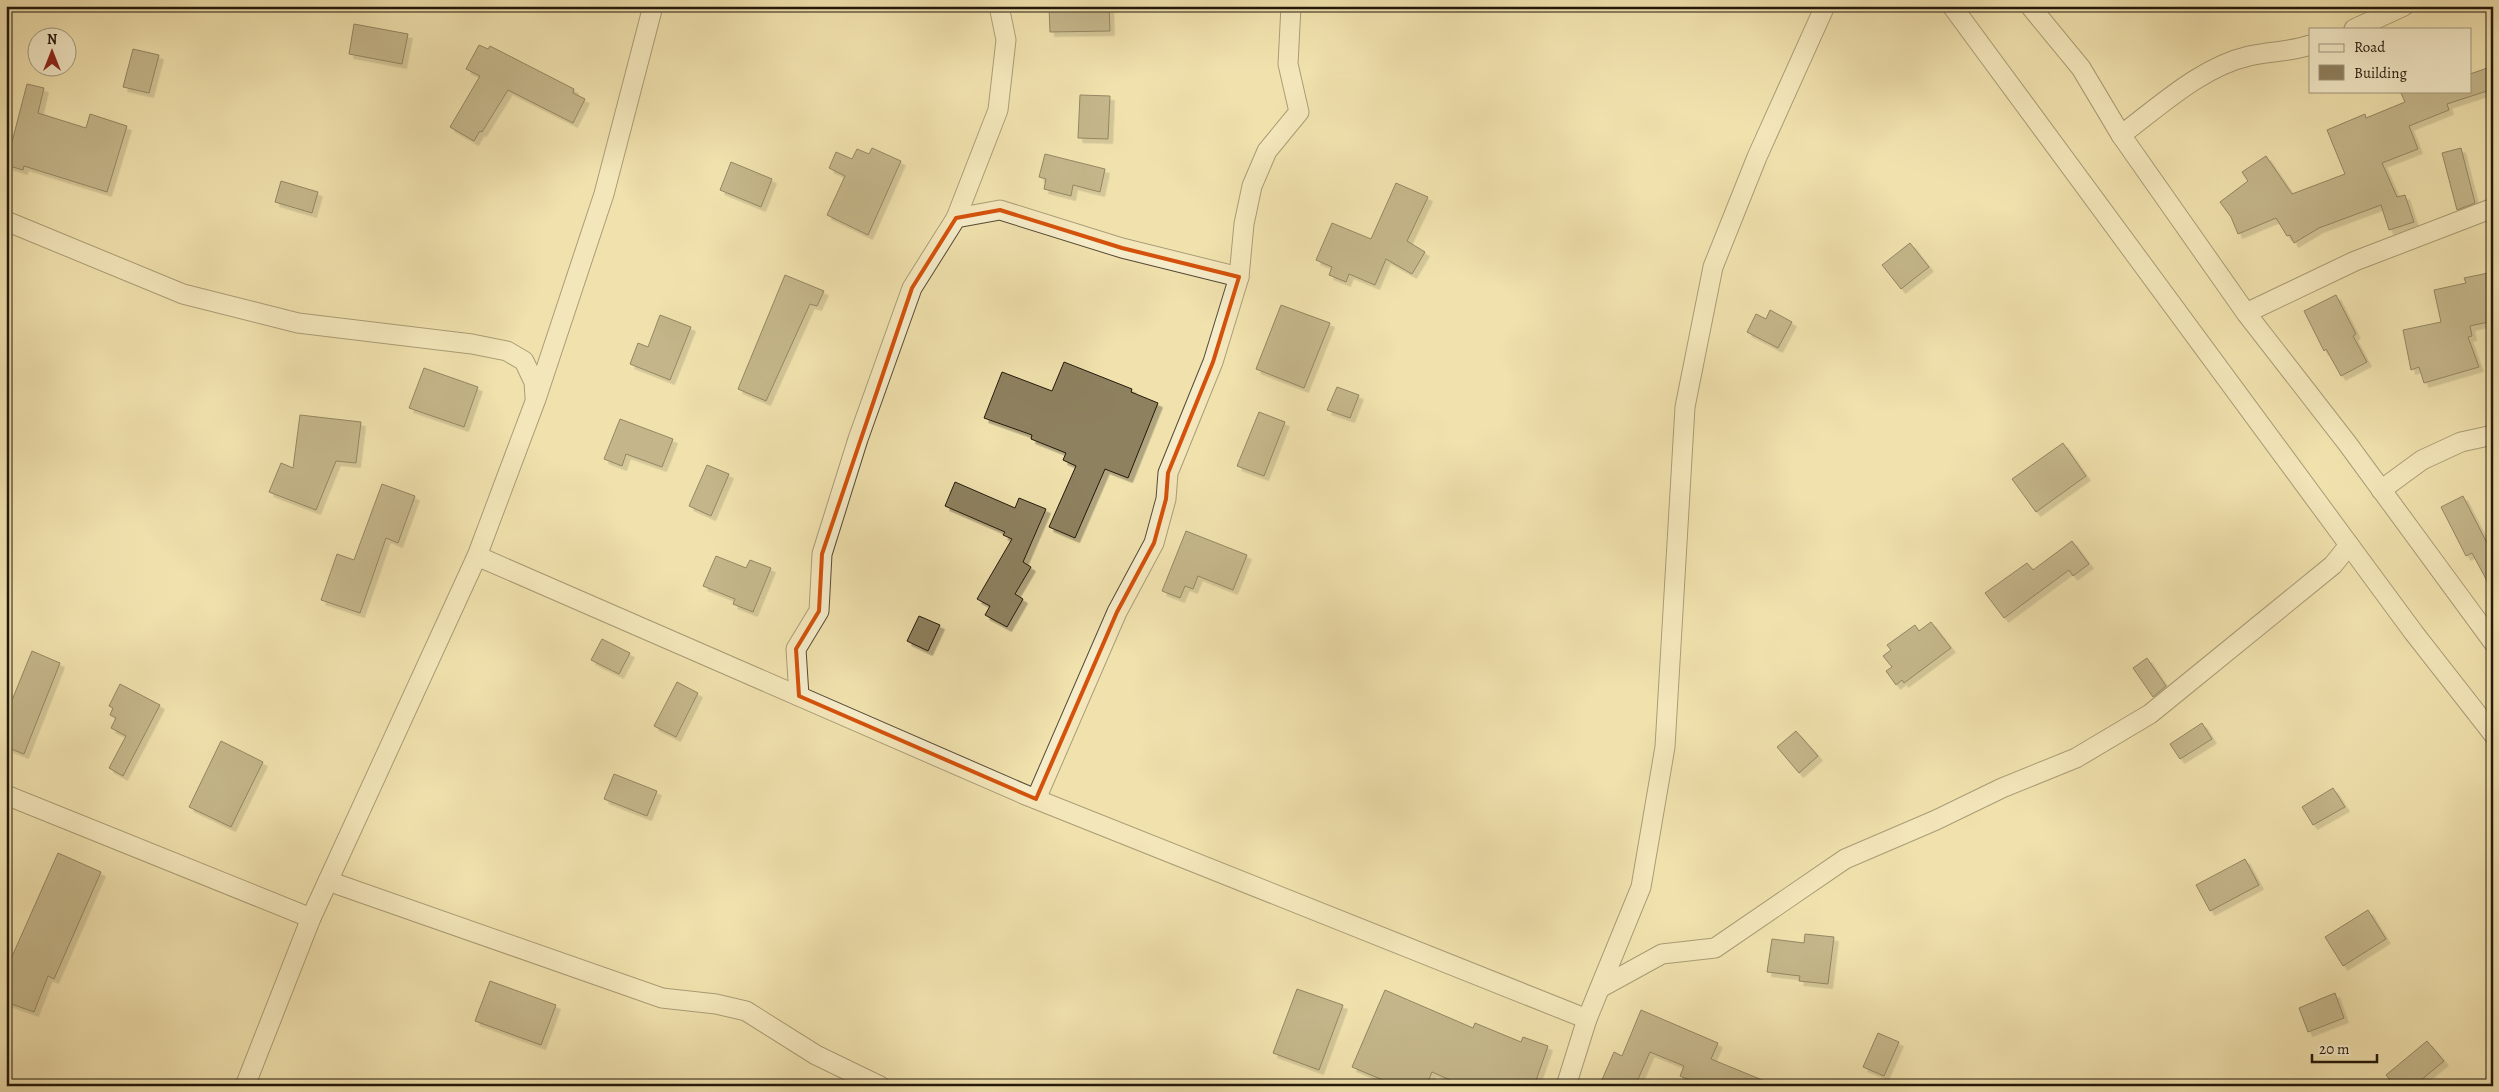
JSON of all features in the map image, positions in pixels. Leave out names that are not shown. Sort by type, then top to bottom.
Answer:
[{"type":"street","points":[[245,1086],[311,918],[478,556],[536,399],[604,194],[653,6]]},
{"type":"street","points":[[798,696],[796,649],[819,611],[822,554],[858,439],[912,288],[956,218],[998,110],[1006,40],[999,6]]},
{"type":"street","points":[[1036,799],[1118,612],[1154,543],[1166,499],[1168,473],[1213,362],[1239,277],[1244,224],[1252,186],[1267,151],[1300,112],[1288,64],[1291,6]]},
{"type":"street","points":[[1566,1086],[1587,1019],[1641,886],[1665,747],[1685,407],[1714,267],[1757,157],[1824,6]]},
{"type":"street","points":[[1952,6],[2349,545],[2493,734]]},
{"type":"street","points":[[2030,6],[2081,68],[2121,134],[2246,313],[2382,490],[2493,642]]},
{"type":"street","points":[[2356,28],[2404,6]]},
{"type":"street","points":[[2121,134],[2207,72],[2249,56],[2294,50],[2309,45]]},
{"type":"street","points":[[2246,313],[2355,261],[2493,208]]},
{"type":"street","points":[[956,218],[1000,210],[1122,248],[1239,277]]},
{"type":"street","points":[[6,220],[183,294],[298,324],[472,344],[507,351],[524,361],[534,382],[536,399]]},
{"type":"street","points":[[2382,490],[2422,460],[2461,442],[2493,435]]},
{"type":"street","points":[[1600,988],[1662,954],[1715,948],[1845,859],[1936,820],[2002,788],[2076,758],[2150,714],[2333,565],[2349,545]]},
{"type":"street","points":[[478,556],[1036,799],[1587,1019]]},
{"type":"street","points":[[6,795],[311,918]]},
{"type":"street","points":[[328,881],[662,998],[716,1004],[746,1011],[816,1055],[880,1086]]},
{"type":"highlighted area","points":[[1000,210],[1122,248],[1239,277],[1213,362],[1168,473],[1166,499],[1154,543],[1117,612],[1036,799],[799,696],[796,649],[819,611],[822,554],[912,288],[956,218]]},
{"type":"building","points":[[1049,6],[1109,6],[1110,31],[1050,32]]},
{"type":"building","points":[[354,24],[408,34],[402,64],[349,54]]},
{"type":"building","points":[[479,45],[488,49],[490,46],[574,89],[573,93],[585,99],[573,123],[508,90],[482,132],[480,131],[474,141],[450,127],[480,76],[466,69]]},
{"type":"building","points":[[133,49],[159,55],[149,93],[123,87]]},
{"type":"building","points":[[2493,66],[2493,89],[2447,104],[2449,110],[2409,126],[2418,149],[2382,163],[2397,197],[2405,195],[2414,222],[2389,230],[2381,205],[2319,228],[2294,243],[2290,235],[2287,236],[2276,218],[2238,234],[2231,217],[2220,202],[2248,181],[2242,172],[2266,156],[2292,194],[2345,174],[2327,130],[2365,114],[2366,118],[2405,102],[2400,92],[2472,92],[2472,73]]},
{"type":"building","points":[[27,84],[44,88],[38,113],[86,128],[90,114],[127,126],[107,192],[24,166],[23,170],[6,165]]},
{"type":"building","points":[[1080,95],[1110,96],[1108,139],[1078,138]]},
{"type":"building","points":[[872,148],[901,161],[868,235],[827,215],[845,176],[829,168],[836,152],[852,159],[857,149],[869,154]]},
{"type":"building","points":[[2461,148],[2475,203],[2457,210],[2442,153]]},
{"type":"building","points":[[1045,154],[1105,169],[1100,192],[1073,185],[1071,196],[1044,189],[1046,179],[1039,177]]},
{"type":"building","points":[[731,162],[772,179],[761,207],[720,190]]},
{"type":"building","points":[[281,181],[318,192],[312,213],[275,202]]},
{"type":"building","points":[[1396,183],[1428,197],[1407,241],[1425,252],[1412,274],[1386,259],[1375,285],[1349,274],[1346,282],[1329,275],[1332,267],[1316,260],[1332,223],[1371,239]]},
{"type":"building","points":[[1910,243],[1929,267],[1901,289],[1882,265]]},
{"type":"building","points":[[2493,272],[2493,321],[2470,326],[2472,336],[2468,337],[2479,367],[2424,383],[2419,367],[2411,370],[2403,330],[2441,322],[2434,290],[2466,283],[2464,278]]},
{"type":"building","points":[[785,275],[824,291],[817,306],[810,304],[766,401],[738,389]]},
{"type":"building","points":[[2336,295],[2356,334],[2353,336],[2367,362],[2341,376],[2326,349],[2324,351],[2304,311]]},
{"type":"building","points":[[1281,305],[1330,323],[1304,388],[1256,369]]},
{"type":"building","points":[[1770,310],[1792,322],[1778,348],[1747,332],[1756,314],[1766,319]]},
{"type":"building","points":[[660,315],[691,327],[670,380],[630,364],[638,343],[648,347]]},
{"type":"building","points":[[1064,362],[1132,389],[1131,392],[1158,403],[1128,478],[1105,469],[1075,538],[1049,527],[1076,466],[1063,460],[1066,453],[1031,439],[1032,435],[984,418],[1002,372],[1052,391]]},
{"type":"building","points":[[424,368],[478,387],[464,427],[409,408]]},
{"type":"building","points":[[1337,387],[1359,395],[1350,418],[1327,410]]},
{"type":"building","points":[[1259,412],[1285,422],[1264,476],[1237,466]]},
{"type":"building","points":[[300,415],[361,422],[356,463],[336,461],[316,510],[269,492],[281,463],[293,468]]},
{"type":"building","points":[[620,419],[673,439],[662,467],[626,454],[622,466],[604,459]]},
{"type":"building","points":[[2063,443],[2086,476],[2036,512],[2012,479]]},
{"type":"building","points":[[707,465],[729,474],[711,516],[689,506]]},
{"type":"building","points":[[955,482],[1015,508],[1019,498],[1046,509],[1023,562],[1031,567],[1015,594],[1023,599],[1007,627],[985,615],[990,606],[977,599],[1012,539],[1003,535],[1005,532],[945,506]]},
{"type":"building","points":[[382,484],[415,496],[398,543],[386,538],[360,613],[321,600],[337,554],[354,560]]},
{"type":"building","points":[[2463,496],[2493,555],[2493,592],[2472,553],[2466,556],[2441,507]]},
{"type":"building","points":[[1186,531],[1247,555],[1233,590],[1198,576],[1193,589],[1185,586],[1180,598],[1162,591]]},
{"type":"building","points":[[2072,541],[2089,564],[2073,576],[2069,570],[2004,618],[1985,593],[2027,563],[2033,570]]},
{"type":"building","points":[[716,556],[746,568],[750,560],[771,568],[753,612],[733,604],[735,599],[703,586]]},
{"type":"building","points":[[919,616],[940,625],[928,651],[907,641]]},
{"type":"building","points":[[1931,622],[1951,648],[1904,683],[1902,680],[1896,685],[1886,671],[1892,667],[1883,656],[1891,650],[1887,645],[1915,625],[1919,631]]},
{"type":"building","points":[[602,639],[630,653],[619,674],[591,660]]},
{"type":"building","points":[[32,651],[60,663],[24,754],[6,747],[6,715]]},
{"type":"building","points":[[2147,658],[2166,686],[2153,697],[2133,668]]},
{"type":"building","points":[[677,682],[698,693],[676,737],[654,726]]},
{"type":"building","points":[[120,684],[160,705],[123,776],[109,768],[126,736],[111,728],[116,718],[110,715],[113,708],[109,706]]},
{"type":"building","points":[[2202,723],[2212,739],[2180,759],[2170,744]]},
{"type":"building","points":[[1796,731],[1818,756],[1799,773],[1777,747]]},
{"type":"building","points":[[221,741],[263,762],[231,827],[189,807]]},
{"type":"building","points":[[614,774],[657,791],[647,816],[604,799]]},
{"type":"building","points":[[2333,788],[2345,807],[2313,825],[2302,807]]},
{"type":"building","points":[[58,853],[101,872],[54,979],[48,976],[34,1012],[6,1002],[6,970]]},
{"type":"building","points":[[2245,859],[2259,885],[2210,911],[2196,885]]},
{"type":"building","points":[[2368,910],[2386,939],[2343,966],[2325,937]]},
{"type":"building","points":[[1805,934],[1834,937],[1828,984],[1799,981],[1800,976],[1767,972],[1772,939],[1804,943]]},
{"type":"building","points":[[490,981],[556,1005],[541,1045],[475,1021]]},
{"type":"building","points":[[1297,989],[1343,1005],[1319,1070],[1273,1053]]},
{"type":"building","points":[[1385,990],[1473,1028],[1475,1023],[1521,1042],[1523,1037],[1548,1046],[1534,1086],[1464,1086],[1432,1072],[1426,1086],[1397,1086],[1352,1067]]},
{"type":"building","points":[[2335,993],[2344,1018],[2308,1032],[2299,1008]]},
{"type":"building","points":[[1641,1010],[1718,1043],[1711,1059],[1777,1086],[1703,1086],[1680,1076],[1684,1066],[1650,1052],[1635,1086],[1611,1086],[1601,1082],[1614,1052],[1622,1056]]},
{"type":"building","points":[[1878,1033],[1899,1042],[1884,1076],[1863,1067]]},
{"type":"building","points":[[2427,1041],[2444,1061],[2414,1086],[2395,1086],[2386,1075]]}]
